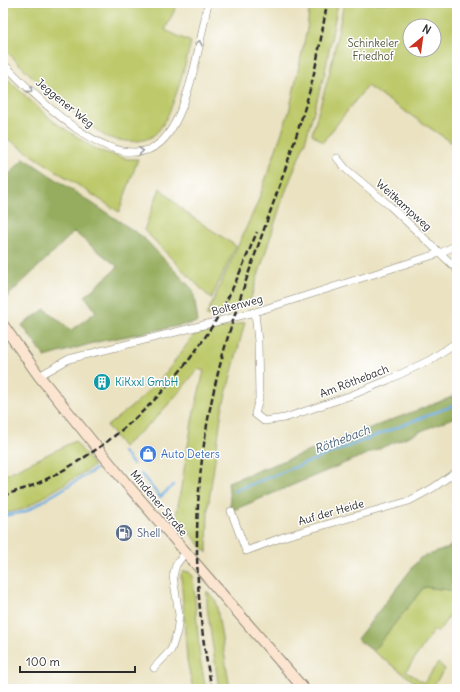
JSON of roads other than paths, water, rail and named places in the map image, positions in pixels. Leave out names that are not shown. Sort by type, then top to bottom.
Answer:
[{"type":"main road","name":"Mindener Straße","points":[[3,325],[39,376],[125,482],[304,689]]},
{"type":"street","name":"Jeggener Weg","points":[[3,62],[24,85],[50,108],[92,140],[119,150],[134,152],[147,151],[162,141],[173,125],[182,106],[191,79],[208,3]]},
{"type":"street","name":"Weitkampweg","points":[[337,158],[347,170],[390,206],[457,269]]},
{"type":"street","name":"Boltenweg","points":[[39,376],[69,359],[255,312],[440,253],[457,245]]},
{"type":"street","name":"Am Röthebach","points":[[255,312],[258,342],[259,399],[255,414],[264,421],[285,418],[352,395],[430,360],[457,342]]},
{"type":"street","name":"Auf der Heide","points":[[231,512],[246,551],[286,536],[409,501],[433,488],[457,471]]},
{"type":"street","points":[[154,668],[171,650],[177,632],[179,615],[173,576],[176,565],[185,553]]},
{"type":"waterway","name":"Röthebach","points":[[234,491],[457,404]]},
{"type":"waterway","name":"Röthebach","points":[[123,452],[133,464]]},
{"type":"waterway","name":"Röthebach","points":[[3,516],[25,512],[96,469]]},
{"type":"waterway","name":"Röthebach","points":[[141,474],[160,497],[174,485]]},
{"type":"railway","points":[[212,689],[205,650],[197,569],[197,529],[203,448],[210,408],[229,334],[299,128],[309,93],[317,60],[327,3]]},
{"type":"railway","points":[[3,496],[34,485],[61,472],[87,456],[134,419],[156,398],[194,353],[218,317],[257,232]]},
{"type":"place","name":"KiKxxl GmbH","points":[[102,382]]},
{"type":"place","name":"Auto Deters","points":[[148,454]]},
{"type":"place","name":"Shell","points":[[124,533]]},
{"type":"park label","name":"Schinkeler Friedhof","points":[[373,49]]}]
